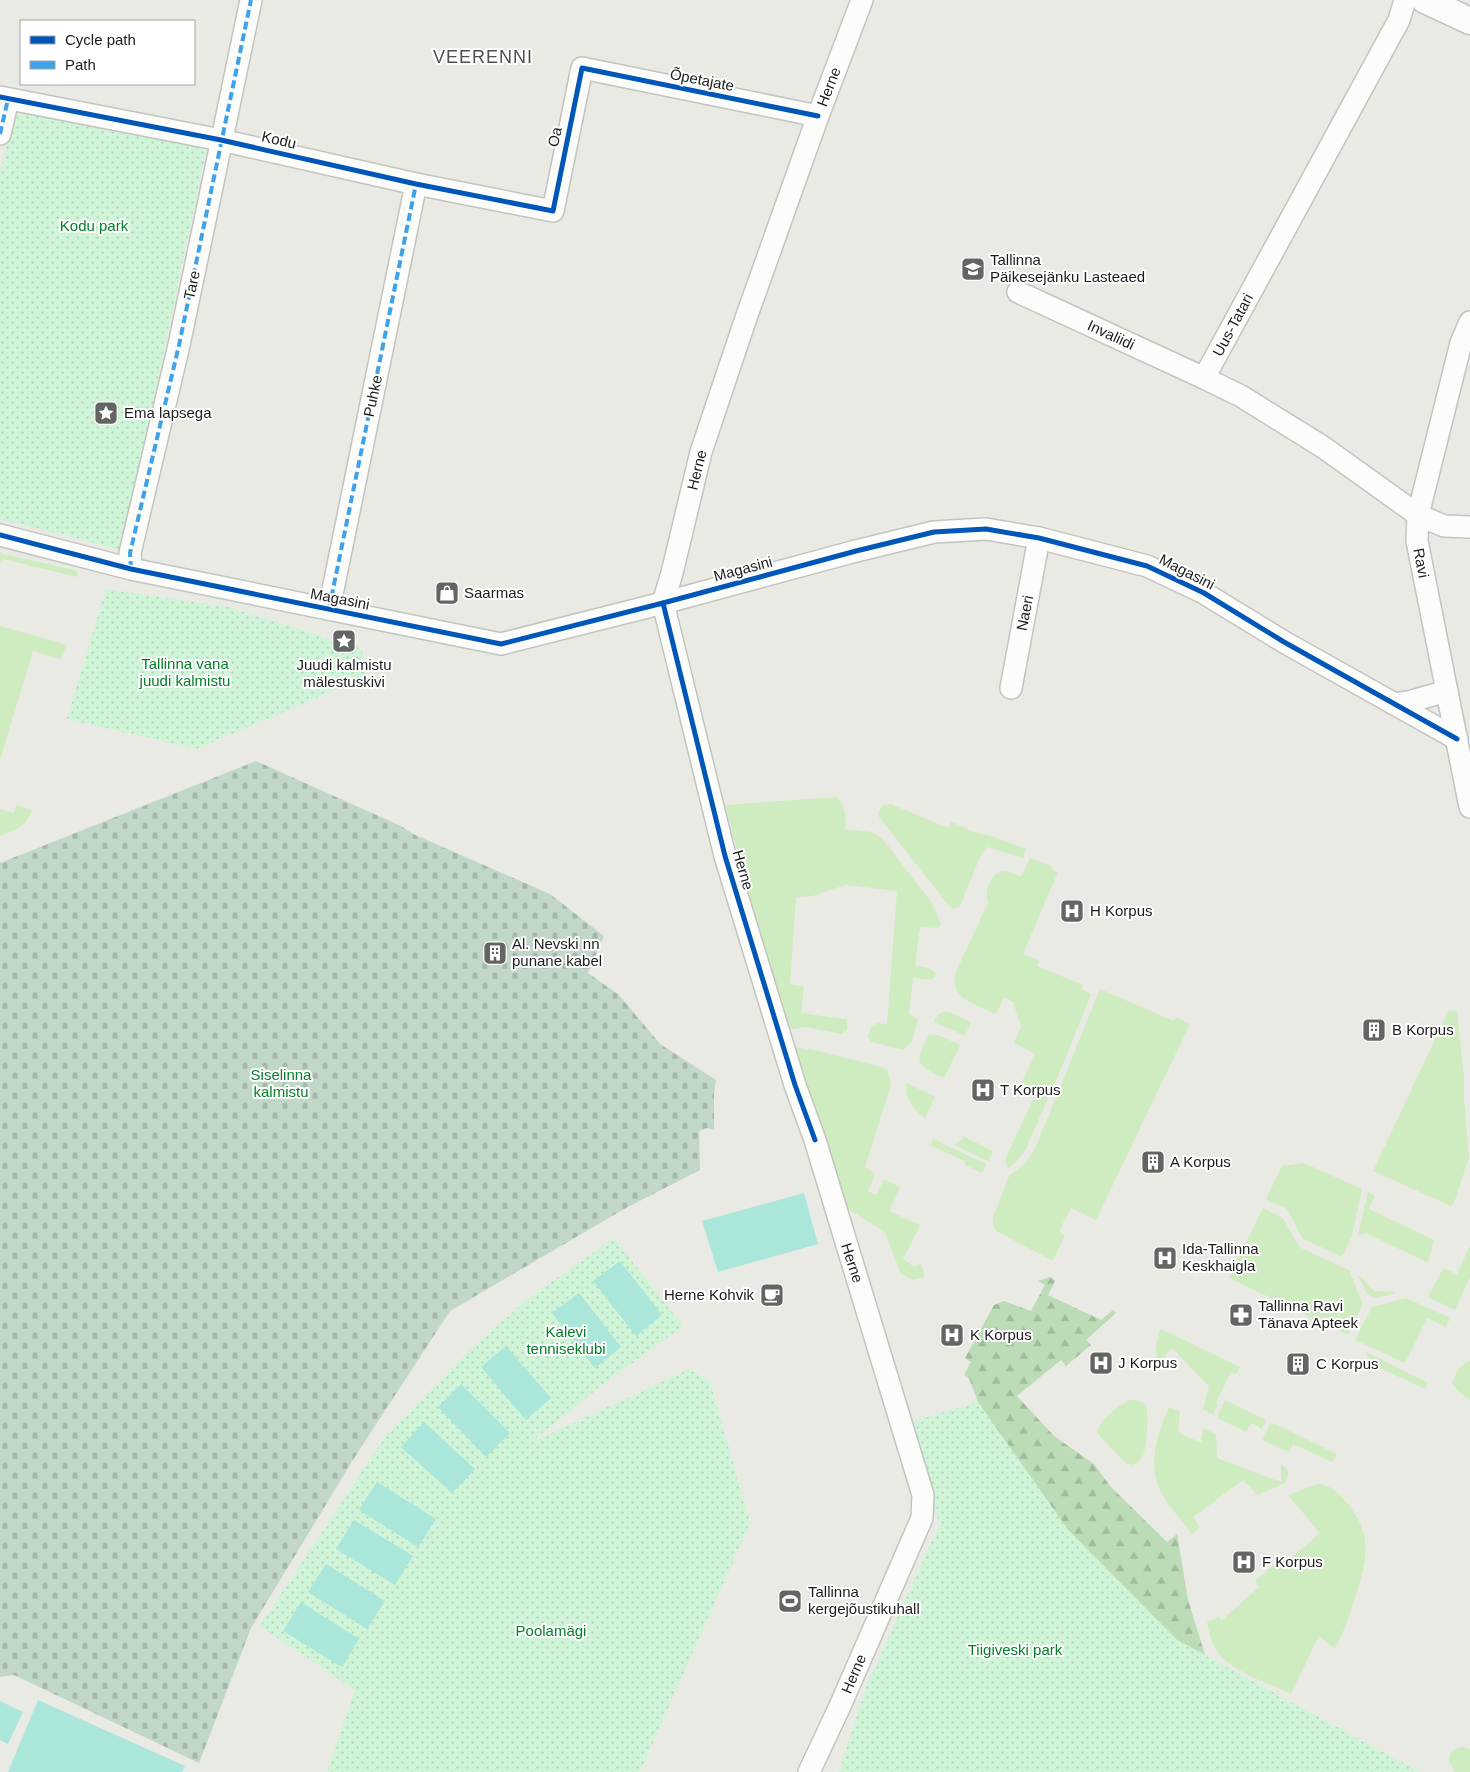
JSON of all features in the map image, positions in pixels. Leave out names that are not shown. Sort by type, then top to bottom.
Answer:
[{"type":"street","name":"Tare","points":[[131,569],[130,554],[179,345],[251,0]]},
{"type":"street","name":"Herne","points":[[809,1772],[922,1518],[923,1495],[815,1140],[786,1060],[726,856],[663,603],[701,452],[746,318],[818,116],[862,0]]},
{"type":"street","name":"Uus-Tatari","points":[[1204,378],[1399,20],[1405,0]]},
{"type":"street","points":[[1425,0],[1466,13]]},
{"type":"street","name":"Õpetajate","points":[[582,68],[818,116]]},
{"type":"street","name":"Oa","points":[[553,211],[582,68]]},
{"type":"street","name":"Kodu","points":[[4,98],[221,140],[416,184],[553,211]]},
{"type":"street","points":[[0,134],[4,98]]},
{"type":"street","name":"Puhke","points":[[329,609],[416,184]]},
{"type":"street","name":"Invaliidi","points":[[1018,292],[1204,378]]},
{"type":"street","name":"Ravi","points":[[1470,322],[1461,343],[1418,515],[1417,541],[1470,807]]},
{"type":"street","points":[[1204,378],[1241,396],[1323,447],[1418,515],[1444,526],[1470,527]]},
{"type":"street","name":"Magasini","points":[[0,535],[131,569],[502,644],[934,532],[986,530],[1039,538],[1147,566],[1204,593],[1284,642],[1457,739]]},
{"type":"street","name":"Naeri","points":[[1011,688],[1039,538]]},
{"type":"street","points":[[1394,704],[1447,691]]},
{"type":"green space","name":"Kodu park","points":[[23,111],[201,148],[206,151],[122,550],[0,519],[0,174],[13,118]]},
{"type":"green space","points":[[0,553],[78,571],[77,577],[3,559],[0,562]]},
{"type":"green space","name":"Tallinna vana juudi kalmistu","points":[[106,589],[228,607],[362,649],[365,677],[197,749],[67,719]]},
{"type":"green space","points":[[0,626],[67,645],[61,659],[33,651],[0,760]]},
{"type":"green space","name":"Siselinna kalmistu","points":[[256,761],[401,826],[413,834],[550,894],[604,936],[588,973],[619,995],[660,1044],[716,1080],[714,1130],[707,1128],[699,1131],[700,1170],[624,1209],[450,1311],[356,1455],[251,1628],[199,1763],[14,1675],[0,1677],[0,863]]},
{"type":"green space","points":[[837,797],[845,813],[845,829],[872,832],[882,838],[932,903],[941,924],[938,928],[920,927],[915,965],[930,969],[936,974],[930,980],[913,978],[909,1014],[918,1020],[912,1041],[903,1050],[871,1042],[868,1037],[871,1026],[878,1023],[887,1024],[897,891],[845,885],[813,896],[796,897],[790,984],[804,987],[801,1013],[847,1020],[847,1030],[841,1034],[806,1027],[793,1029],[789,1027],[743,873],[725,805]]},
{"type":"green space","points":[[891,804],[948,828],[951,822],[969,831],[991,836],[1026,849],[1023,858],[987,847],[981,855],[960,906],[953,909],[879,817],[878,813],[882,806]]},
{"type":"green space","points":[[17,805],[32,810],[20,828],[0,836],[0,809],[14,813]]},
{"type":"green space","points":[[1030,858],[1052,866],[1051,869],[1058,872],[1023,954],[1039,961],[1037,966],[1083,985],[1082,990],[1091,994],[1026,1149],[1016,1162],[1008,1168],[1005,1161],[1006,1157],[1036,1094],[1020,1086],[1035,1054],[1014,1043],[1021,1027],[1013,1002],[1004,998],[996,1014],[973,1004],[961,996],[957,990],[955,974],[988,903],[987,893],[992,878],[1000,872],[1006,871],[1021,877]]},
{"type":"green space","points":[[1100,989],[1174,1021],[1176,1017],[1190,1024],[1096,1220],[1071,1208],[1059,1231],[1065,1235],[1053,1261],[996,1231],[993,1225],[993,1218],[1009,1176],[1026,1163],[1034,1151]]},
{"type":"green space","points":[[1449,1010],[1457,1011],[1464,1077],[1469,1158],[1454,1203],[1451,1206],[1373,1171]]},
{"type":"green space","points":[[942,1012],[949,1012],[971,1022],[965,1036],[934,1022]]},
{"type":"green space","points":[[929,1034],[938,1035],[960,1045],[944,1078],[927,1070],[920,1062],[921,1051]]},
{"type":"green space","points":[[795,1047],[882,1067],[888,1071],[891,1085],[865,1167],[875,1174],[868,1191],[876,1195],[884,1179],[900,1187],[889,1211],[920,1225],[903,1259],[914,1267],[921,1264],[925,1277],[913,1280],[900,1273],[885,1232],[843,1206]]},
{"type":"green space","points":[[907,1083],[935,1097],[925,1118],[910,1103],[906,1088]]},
{"type":"green space","points":[[963,1136],[993,1151],[988,1161],[954,1145]]},
{"type":"green space","points":[[933,1139],[986,1164],[982,1173],[965,1165],[965,1161],[931,1146]]},
{"type":"green space","points":[[1304,1163],[1362,1189],[1352,1236],[1342,1257],[1302,1238],[1287,1209],[1266,1199],[1282,1166]]},
{"type":"green space","points":[[1368,1192],[1375,1196],[1369,1209],[1434,1240],[1428,1263],[1366,1233],[1358,1235]]},
{"type":"green space","points":[[1263,1208],[1283,1218],[1299,1247],[1349,1270],[1363,1304],[1348,1335],[1229,1278]]},
{"type":"green space","name":"Poolamägi","points":[[614,1238],[683,1326],[602,1385],[530,1443],[690,1369],[710,1382],[750,1523],[640,1772],[327,1772],[355,1690],[260,1626],[385,1437],[472,1348],[529,1298]]},
{"type":"green space","points":[[1470,1246],[1470,1277],[1455,1310],[1428,1297],[1443,1268],[1457,1274]]},
{"type":"green space","points":[[1358,1275],[1373,1290],[1396,1293],[1375,1298],[1367,1294]]},
{"type":"green space","points":[[1050,1277],[1055,1281],[1048,1295],[1101,1320],[1113,1310],[1116,1313],[1086,1340],[1091,1345],[1066,1366],[1061,1360],[1017,1396],[1054,1436],[1094,1464],[1110,1486],[1167,1542],[1177,1534],[1188,1600],[1205,1655],[1177,1640],[1068,1530],[978,1402],[969,1378],[964,1375],[971,1362],[965,1358],[994,1305],[1004,1301],[1031,1311],[1045,1285],[1038,1281]]},
{"type":"green space","points":[[1406,1298],[1450,1318],[1446,1327],[1427,1318],[1405,1363],[1355,1340],[1372,1307]]},
{"type":"green space","points":[[1161,1329],[1240,1367],[1236,1374],[1231,1372],[1216,1403],[1218,1404],[1213,1415],[1203,1409],[1209,1386],[1172,1348],[1159,1363],[1156,1346]]},
{"type":"green space","points":[[1366,1352],[1428,1383],[1425,1389],[1371,1364]]},
{"type":"green space","points":[[1470,1361],[1470,1400],[1458,1391],[1452,1383],[1461,1367]]},
{"type":"green space","points":[[1130,1400],[1143,1403],[1147,1414],[1147,1436],[1144,1453],[1140,1460],[1133,1465],[1126,1463],[1097,1433],[1105,1418]]},
{"type":"green space","points":[[1225,1400],[1266,1420],[1262,1429],[1251,1423],[1246,1432],[1217,1418]]},
{"type":"green space","name":"Tiigiveski park","points":[[978,1402],[1068,1530],[1177,1640],[1420,1772],[839,1772],[865,1690],[932,1540],[941,1524],[931,1506],[907,1423]]},
{"type":"green space","points":[[1169,1407],[1180,1412],[1178,1431],[1185,1436],[1201,1442],[1203,1428],[1216,1434],[1217,1458],[1281,1482],[1281,1465],[1288,1470],[1285,1483],[1258,1495],[1243,1480],[1193,1517],[1200,1527],[1192,1534],[1160,1490],[1154,1469],[1158,1437]]},
{"type":"green space","points":[[1273,1423],[1337,1454],[1333,1462],[1293,1444],[1289,1452],[1262,1440],[1270,1424],[1272,1425]]},
{"type":"green space","points":[[1317,1484],[1322,1484],[1338,1493],[1356,1515],[1364,1537],[1365,1559],[1351,1609],[1335,1649],[1319,1636],[1291,1694],[1231,1665],[1217,1651],[1213,1644],[1207,1622],[1218,1616],[1222,1620],[1259,1587],[1255,1581],[1279,1560],[1284,1564],[1320,1533],[1288,1495]]},
{"type":"green space","points":[[1462,1747],[1470,1749],[1470,1772],[1455,1772],[1450,1764],[1449,1760],[1453,1750]]},
{"type":"shaded area","points":[[804,1193],[818,1244],[718,1272],[702,1221]]},
{"type":"shaded area","points":[[620,1261],[662,1315],[636,1336],[593,1281]]},
{"type":"shaded area","points":[[579,1293],[621,1347],[595,1368],[552,1313]]},
{"type":"shaded area","points":[[506,1346],[551,1398],[526,1420],[481,1367]]},
{"type":"shaded area","points":[[461,1384],[510,1433],[486,1457],[438,1407]]},
{"type":"shaded area","points":[[424,1422],[475,1469],[452,1493],[401,1447]]},
{"type":"shaded area","points":[[377,1482],[436,1519],[418,1547],[359,1510]]},
{"type":"shaded area","points":[[354,1520],[413,1556],[395,1585],[336,1549]]},
{"type":"shaded area","points":[[326,1564],[385,1601],[367,1629],[308,1592]]},
{"type":"shaded area","points":[[301,1602],[359,1639],[342,1667],[283,1631]]},
{"type":"shaded area","points":[[38,1700],[185,1766],[182,1772],[8,1772]]},
{"type":"shaded area","points":[[0,1701],[23,1712],[8,1744],[0,1740]]},
{"type":"marked path","points":[[131,569],[130,553],[179,345],[251,0]]},
{"type":"marked path","points":[[0,134],[8,99]]},
{"type":"marked path","points":[[329,609],[416,184]]},
{"type":"cycle path","points":[[0,97],[221,140],[416,184],[553,211],[582,68],[818,116]]},
{"type":"cycle path","points":[[0,535],[131,569],[501,644],[934,532],[986,529],[1039,538],[1147,566],[1204,593],[1284,642],[1457,739]]},
{"type":"cycle path","points":[[663,603],[725,856],[795,1085],[815,1140]]},
{"type":"place","name":"Tallinna Päikesejänku Lasteaed","points":[[973,269]]},
{"type":"place","name":"Ema lapsega","points":[[106,413]]},
{"type":"place","name":"Saarmas","points":[[447,593]]},
{"type":"place","name":"Juudi kalmistu mälestuskivi","points":[[344,641]]},
{"type":"place","name":"H Korpus","points":[[1072,911]]},
{"type":"place","name":"Al. Nevski nn punane kabel","points":[[495,953]]},
{"type":"place","name":"B Korpus","points":[[1374,1030]]},
{"type":"place","name":"T Korpus","points":[[983,1090]]},
{"type":"place","name":"A Korpus","points":[[1153,1162]]},
{"type":"place","name":"Ida-Tallinna Keskhaigla","points":[[1165,1258]]},
{"type":"place","name":"Herne Kohvik","points":[[772,1295]]},
{"type":"place","name":"Tallinna Ravi Tänava Apteek","points":[[1241,1315]]},
{"type":"place","name":"K Korpus","points":[[952,1335]]},
{"type":"place","name":"J Korpus","points":[[1101,1363]]},
{"type":"place","name":"C Korpus","points":[[1298,1364]]},
{"type":"place","name":"F Korpus","points":[[1244,1562]]},
{"type":"place","name":"Tallinna kergejõustikuhall","points":[[790,1601]]},
{"type":"district","name":"VEERENNI","points":[[483,57]]},
{"type":"park label","name":"Kalevi tenniseklubi","points":[[566,1340]]}]
